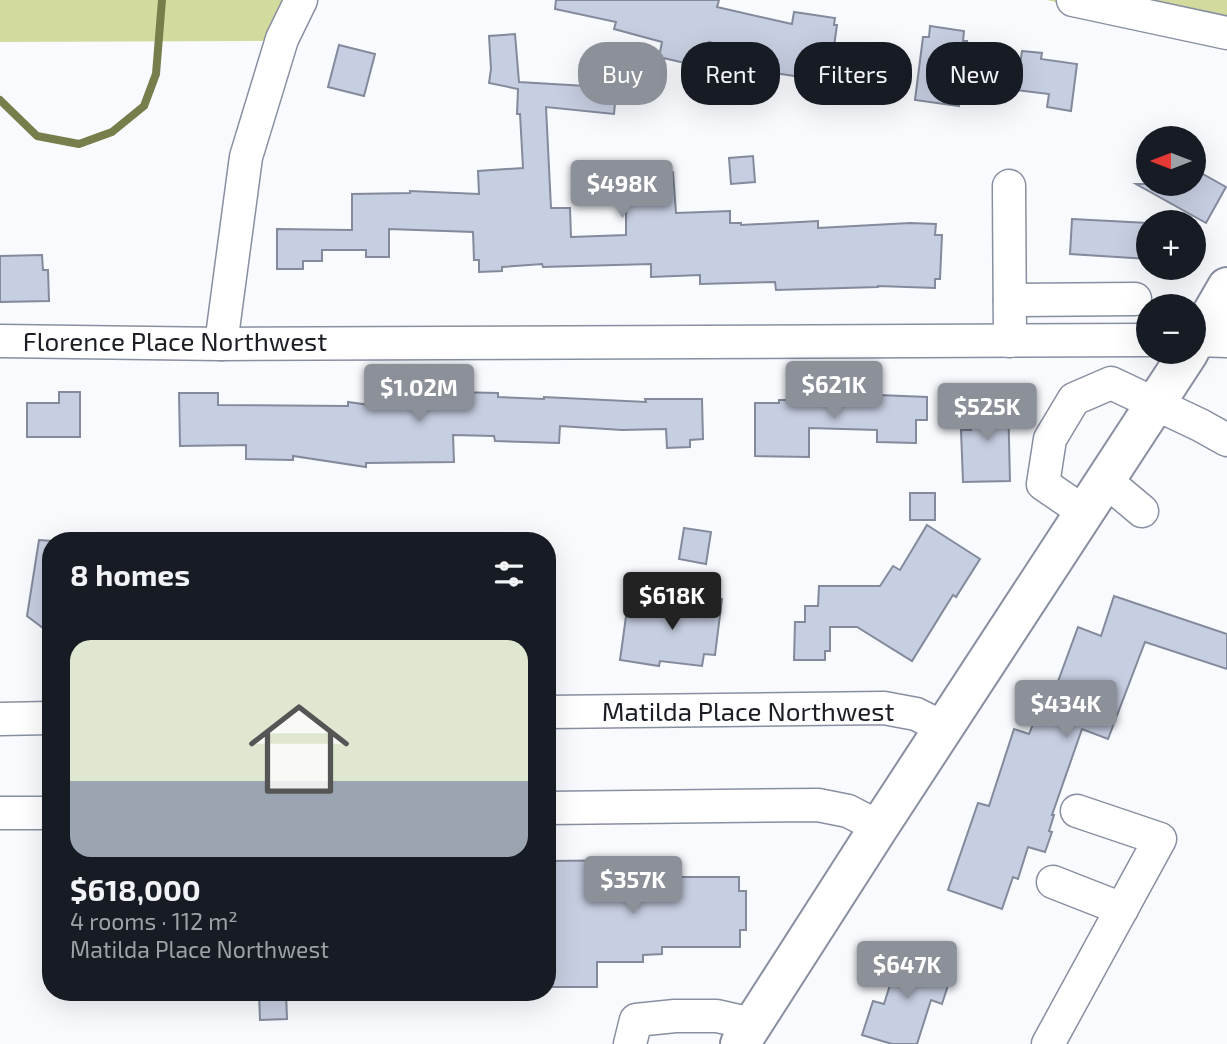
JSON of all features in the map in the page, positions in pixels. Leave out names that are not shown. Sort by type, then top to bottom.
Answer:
[{"type":"main road","points":[[1206,331],[1227,287]]},
{"type":"main road","points":[[746,1034],[1084,512],[1185,364]]},
{"type":"street","points":[[221,344],[247,157],[282,39],[301,0]]},
{"type":"street","points":[[1073,0],[1227,33]]},
{"type":"street","points":[[1009,186],[1010,341]]},
{"type":"street","points":[[1010,300],[1135,299]]},
{"type":"street","name":"Florence Place Northwest","points":[[0,341],[221,344],[1136,341]]},
{"type":"street","points":[[1111,383],[1114,341]]},
{"type":"street","points":[[1111,383],[1227,440]]},
{"type":"street","points":[[1084,512],[1043,484],[1050,439],[1074,400],[1111,383]]},
{"type":"street","points":[[1105,480],[1142,511]]},
{"type":"street","name":"Matilda Place Northwest","points":[[556,712],[884,708],[916,714],[944,728]]},
{"type":"street","points":[[0,719],[42,718]]},
{"type":"street","points":[[556,808],[818,806],[848,811],[879,827]]},
{"type":"street","points":[[1048,1044],[1160,839],[1077,811]]},
{"type":"street","points":[[0,813],[42,813]]},
{"type":"street","points":[[1053,882],[1122,909]]},
{"type":"street","points":[[630,1044],[636,1020],[675,1016],[717,1016],[746,1034]]},
{"type":"green space","points":[[0,0],[287,0],[263,41],[0,42]]},
{"type":"green space","points":[[1047,0],[1227,0],[1227,44]]},
{"type":"building","points":[[556,0],[719,0],[717,7],[792,24],[794,12],[835,18],[834,25],[837,25],[835,42],[794,42],[794,76],[780,74],[780,42],[681,42],[681,62],[667,59],[667,42],[614,29],[616,22],[555,9]]},
{"type":"building","points":[[930,26],[964,31],[963,41],[967,41],[926,42],[926,102],[915,100],[923,37],[929,37]]},
{"type":"building","points":[[515,34],[519,82],[578,86],[578,105],[615,105],[614,114],[546,107],[551,208],[570,208],[571,237],[626,235],[626,198],[647,198],[646,174],[673,172],[676,213],[730,211],[730,223],[741,225],[818,221],[818,228],[936,224],[935,235],[942,235],[940,279],[935,279],[935,288],[878,286],[776,290],[775,282],[700,284],[700,275],[651,277],[651,264],[543,267],[542,264],[479,272],[479,260],[474,260],[473,232],[389,229],[389,257],[366,257],[366,250],[322,250],[322,261],[303,261],[303,269],[277,269],[277,229],[352,230],[352,194],[410,191],[479,194],[478,171],[523,168],[520,114],[517,114],[518,89],[489,83],[489,36]]},
{"type":"building","points":[[339,45],[375,54],[364,96],[328,87]]},
{"type":"building","points":[[1023,51],[1042,53],[1041,59],[1077,64],[1071,111],[1047,107],[1049,94],[1023,91]]},
{"type":"building","points":[[753,156],[755,182],[731,184],[729,158]]},
{"type":"building","points":[[1206,176],[1226,187],[1206,223],[1206,210],[1183,210],[1158,196],[1206,196]]},
{"type":"building","points":[[1072,219],[1136,222],[1136,258],[1070,254]]},
{"type":"building","points":[[42,255],[43,270],[48,270],[49,301],[0,302],[0,256]]},
{"type":"building","points":[[453,386],[453,392],[498,393],[498,397],[646,402],[645,399],[702,399],[703,439],[690,440],[690,447],[667,448],[666,429],[622,430],[560,426],[559,443],[495,441],[494,436],[453,435],[454,462],[366,463],[366,467],[293,456],[293,460],[246,459],[246,445],[180,446],[179,393],[218,393],[218,405],[348,406],[348,402],[391,408],[391,397],[397,397],[397,387]]},
{"type":"building","points":[[59,392],[80,392],[80,437],[27,437],[27,403],[59,403]]},
{"type":"building","points":[[878,395],[927,397],[927,420],[916,420],[916,443],[877,442],[877,430],[809,428],[809,457],[755,456],[755,403],[820,400],[820,397],[878,399]]},
{"type":"building","points":[[1008,399],[1010,481],[963,482],[961,430],[971,430],[970,401]]},
{"type":"building","points":[[910,493],[935,493],[935,520],[910,520]]},
{"type":"building","points":[[927,525],[980,559],[956,597],[953,595],[912,661],[857,627],[830,627],[830,651],[825,651],[825,660],[794,660],[795,622],[805,622],[805,606],[818,606],[819,586],[880,586],[893,566],[900,570]]},
{"type":"building","points":[[684,528],[711,532],[706,564],[679,559]]},
{"type":"building","points":[[39,540],[42,540],[42,627],[27,616]]},
{"type":"building","points":[[685,594],[722,599],[715,655],[704,654],[702,666],[660,661],[659,666],[620,660],[628,602],[683,610]]},
{"type":"building","points":[[1114,596],[1227,634],[1227,669],[1145,642],[1108,739],[1082,729],[1052,815],[1049,831],[1052,832],[1045,852],[1028,847],[1018,879],[1013,877],[1002,909],[948,890],[978,803],[989,806],[1014,729],[1029,734],[1050,682],[1057,684],[1078,627],[1101,636]]},
{"type":"building","points":[[642,860],[642,866],[660,866],[661,877],[739,877],[739,891],[746,891],[746,930],[740,930],[740,947],[662,947],[662,954],[643,955],[643,962],[597,962],[597,987],[556,987],[556,861]]},
{"type":"building","points":[[900,953],[953,970],[942,1004],[931,1000],[917,1044],[892,1044],[862,1035],[873,1001],[884,1004]]},
{"type":"building","points":[[259,1001],[286,1001],[287,1019],[260,1020]]},
{"type":"waterway","points":[[0,100],[37,136],[79,144],[112,132],[144,106],[156,74],[162,0]]}]
